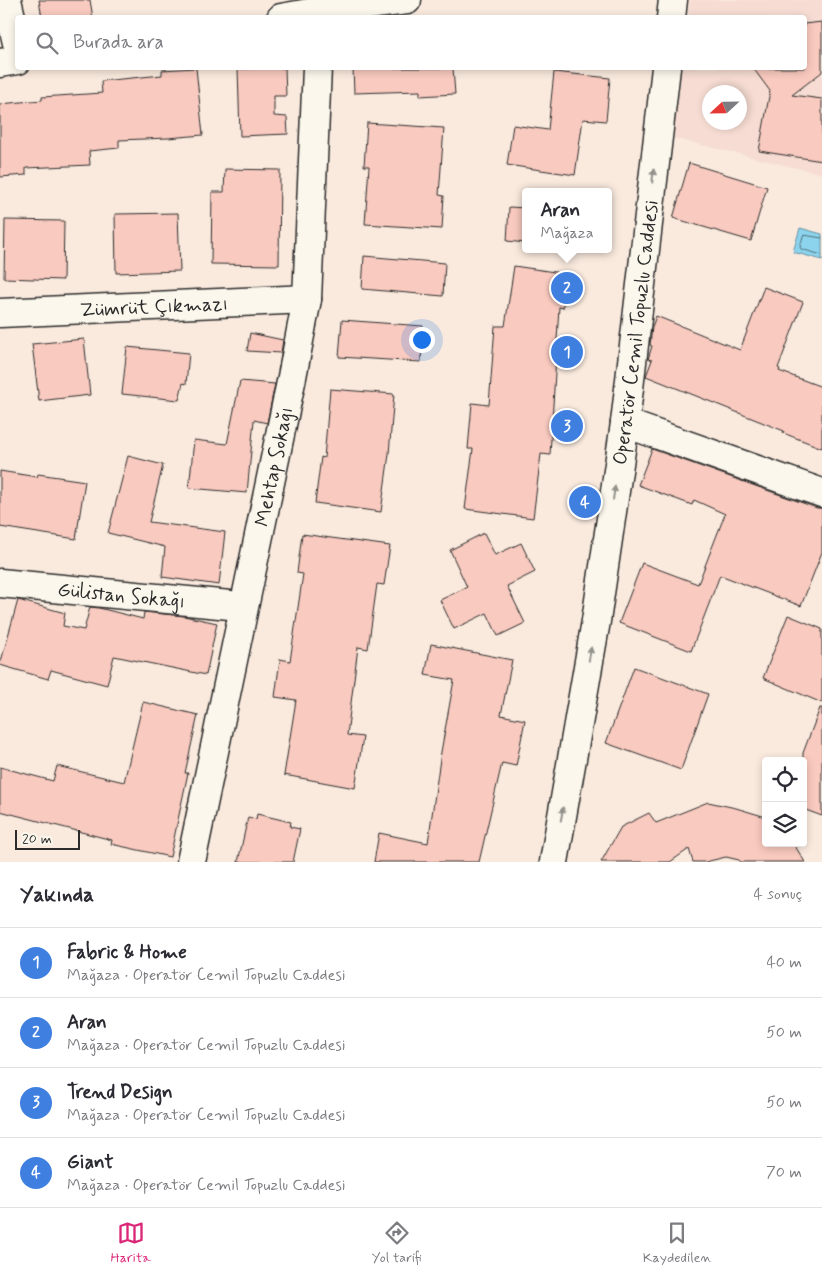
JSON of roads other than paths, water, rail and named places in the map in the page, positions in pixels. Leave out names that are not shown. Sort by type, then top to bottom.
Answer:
[{"type":"street","points":[[7,0],[15,35]]},
{"type":"street","points":[[295,15],[319,10],[407,0]]},
{"type":"street","points":[[671,15],[673,0]]},
{"type":"street","points":[[0,63],[15,60]]},
{"type":"street","name":"Mehtap Sokağı","points":[[191,862],[307,299],[317,70]]},
{"type":"street","name":"Operatör Cemil Topuzlu Caddesi","points":[[554,862],[596,621],[625,423],[666,70]]},
{"type":"street","name":"Zümrüt Çıkmazı","points":[[0,313],[307,299]]},
{"type":"street","points":[[625,423],[822,493]]},
{"type":"street","name":"Gülistan Sokağı","points":[[0,583],[230,605],[244,608]]},
{"type":"water","points":[[800,228],[822,234],[822,260],[793,252]]},
{"type":"place","name":"Aran","points":[[567,288]]},
{"type":"place","name":"Fabric & Home","points":[[567,352]]},
{"type":"place","name":"Trend Design","points":[[567,426]]},
{"type":"place","name":"Giant","points":[[585,502]]}]
